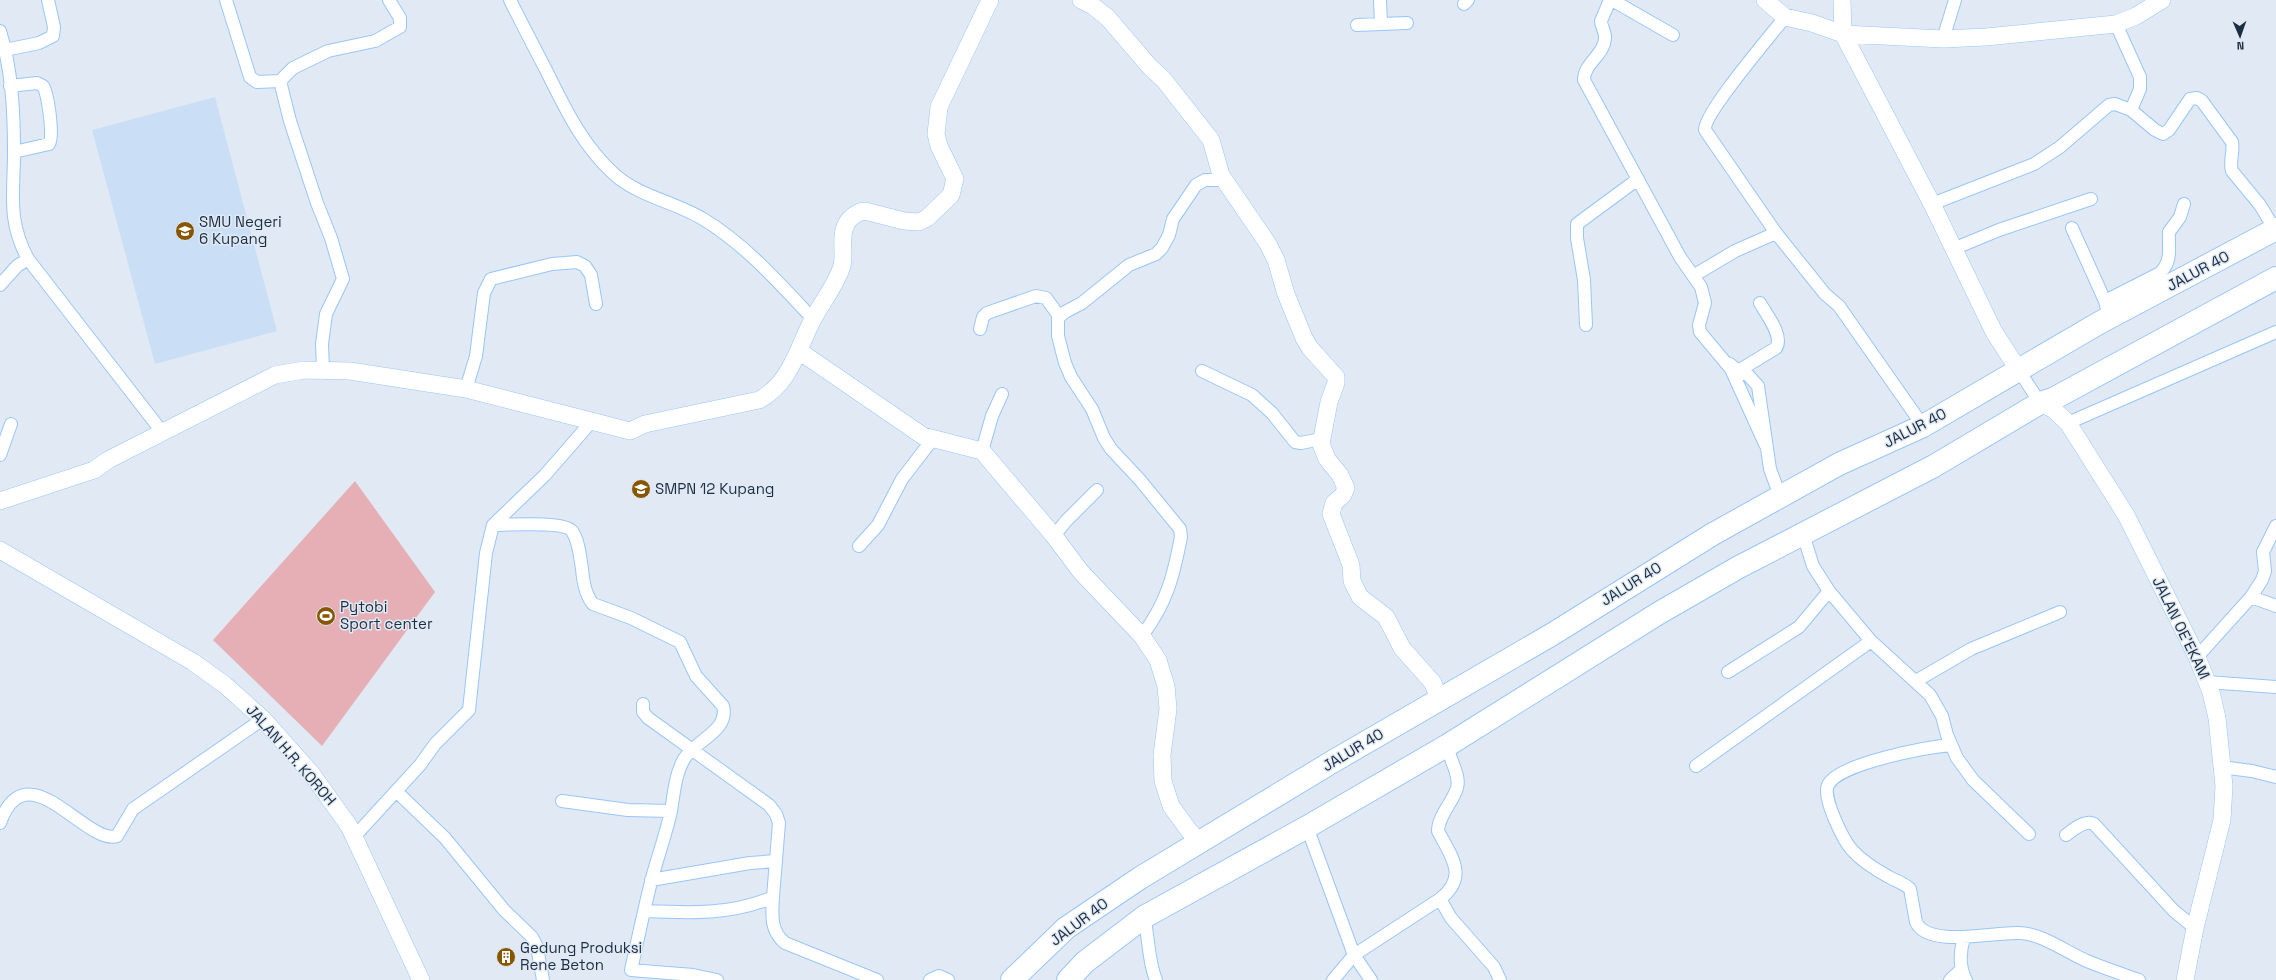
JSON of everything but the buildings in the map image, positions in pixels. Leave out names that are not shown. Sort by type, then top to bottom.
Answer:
[{"type":"highway","name":"JALUR 40","points":[[1012,980],[1066,928],[1140,878],[1201,843],[1220,828],[1440,698],[1551,635],[1655,569],[1838,464],[1924,426],[2018,369],[2107,309],[2276,229]]},
{"type":"highway","points":[[1068,980],[1085,962],[1144,917],[1307,827],[1448,745],[1659,614],[1739,567],[1934,466],[2040,403],[2053,399],[2276,278]]},
{"type":"street","points":[[6,50],[38,43],[53,36],[54,31],[48,0]]},
{"type":"street","points":[[226,0],[250,76],[257,82],[280,81],[293,68],[328,51],[376,42],[397,30],[400,27],[400,18],[389,0]]},
{"type":"street","points":[[510,0],[565,110],[583,138],[602,163],[632,186],[692,212],[727,236],[770,274],[813,319]]},
{"type":"street","points":[[0,501],[94,470],[108,460],[275,375],[289,372],[323,370],[350,371],[466,389],[630,431],[646,424],[759,400],[770,393],[789,371],[799,352],[813,319],[839,273],[843,259],[845,226],[856,214],[865,211],[904,221],[919,222],[927,218],[951,195],[955,179],[939,146],[936,134],[939,107],[990,0]]},
{"type":"street","points":[[1081,0],[1102,12],[1108,18],[1149,66],[1164,80],[1197,121],[1213,143],[1224,180],[1268,244],[1276,260],[1286,294],[1310,348],[1335,375],[1336,383],[1329,402],[1326,425],[1321,439],[1324,454],[1340,475],[1346,488],[1343,495],[1334,504],[1331,514],[1351,565],[1352,581],[1360,597],[1386,617],[1402,648],[1433,683],[1440,698]]},
{"type":"street","points":[[1380,0],[1381,24]]},
{"type":"street","points":[[1673,35],[1611,0],[1601,21],[1606,36],[1605,43],[1587,68],[1584,80],[1680,257],[1701,287],[1705,303],[1699,325],[1700,332],[1731,369],[1766,444]]},
{"type":"street","points":[[1766,0],[1785,17],[1812,23],[1843,34],[1943,39],[1986,37],[2116,24],[2136,16],[2162,0]]},
{"type":"street","points":[[1842,0],[1843,34],[1932,204],[1994,332],[2040,403]]},
{"type":"street","points":[[1943,39],[1955,0]]},
{"type":"street","points":[[1785,17],[1728,89],[1704,127],[1707,135],[1730,164],[1776,234],[1825,294],[1839,306],[1924,426]]},
{"type":"street","points":[[1357,25],[1407,23]]},
{"type":"street","points":[[2116,24],[2140,76],[2140,89],[2132,110]]},
{"type":"street","points":[[0,31],[6,50],[10,86],[14,152],[13,222],[16,236],[28,259],[163,433]]},
{"type":"street","points":[[280,81],[290,121],[317,203],[331,238],[343,280],[326,314],[322,344],[323,370]]},
{"type":"street","points":[[10,86],[37,83],[43,86],[52,138],[49,144],[14,152]]},
{"type":"street","points":[[1932,204],[2034,164],[2060,146],[2109,105],[2115,104],[2132,110],[2155,130],[2162,134],[2169,130],[2186,102],[2193,98],[2202,101],[2232,142],[2234,149],[2230,165],[2232,171],[2260,205],[2276,229]]},
{"type":"street","points":[[1586,325],[1584,280],[1577,238],[1577,224],[1638,179]]},
{"type":"street","points":[[1059,316],[1082,304],[1129,265],[1156,254],[1162,248],[1169,235],[1173,219],[1196,185],[1205,180],[1224,180]]},
{"type":"street","points":[[1953,249],[1999,230],[2091,199]]},
{"type":"street","points":[[2072,228],[2107,309],[2160,273],[2166,267],[2170,257],[2169,232],[2180,217],[2184,204]]},
{"type":"street","points":[[1693,276],[1735,252],[1776,234]]},
{"type":"street","points":[[0,285],[17,266],[28,259]]},
{"type":"street","points":[[466,389],[476,356],[484,293],[491,279],[552,264],[578,262],[585,266],[591,274],[596,304]]},
{"type":"street","points":[[980,329],[983,317],[987,313],[1036,296],[1046,298],[1059,316],[1058,336],[1065,363],[1071,377],[1092,409],[1104,438],[1111,449],[1140,480],[1180,529],[1181,537],[1170,590],[1157,616],[1142,636]]},
{"type":"street","points":[[1738,371],[1776,348],[1779,344],[1778,338],[1760,303]]},
{"type":"street","points":[[2068,423],[2276,332]]},
{"type":"street","points":[[799,352],[923,436],[932,440],[982,451],[1054,536],[1080,572],[1142,636],[1158,660],[1166,686],[1168,710],[1162,755],[1163,781],[1171,806],[1190,832],[1201,843]]},
{"type":"street","points":[[1717,352],[1738,371],[1748,375],[1758,386],[1770,469],[1780,496]]},
{"type":"street","points":[[1202,371],[1252,395],[1272,412],[1295,442],[1301,443],[1321,439]]},
{"type":"street","points":[[982,451],[992,416],[1002,394]]},
{"type":"street","name":"JALAN OE'EKAM","points":[[2040,403],[2053,409],[2068,423],[2126,515],[2197,657],[2207,682],[2217,718],[2224,798],[2222,820],[2195,928],[2185,980]]},
{"type":"street","points":[[354,837],[397,792],[435,744],[468,710],[486,553],[493,525],[545,475],[592,422]]},
{"type":"street","points":[[0,455],[11,424]]},
{"type":"street","points":[[859,546],[878,525],[902,479],[932,440]]},
{"type":"street","points":[[1054,536],[1066,521],[1097,490]]},
{"type":"street","points":[[493,525],[567,527],[571,530],[578,546],[586,592],[593,604],[631,618],[680,642],[696,676],[723,706],[725,712],[715,730],[690,750],[683,761],[674,787],[671,810],[651,880],[629,975],[694,975],[717,980]]},
{"type":"street","points":[[2197,657],[2251,596],[2262,580],[2270,572],[2263,552],[2276,526]]},
{"type":"street","points":[[1804,534],[1813,566],[1829,591],[1871,641],[1916,681],[1936,704],[1957,758],[1973,780],[2028,834]]},
{"type":"street","name":"JALAN H.R. KOROH","points":[[0,550],[193,662],[230,689],[263,719],[330,798],[354,837],[421,980]]},
{"type":"street","points":[[1728,672],[1799,627],[1829,591]]},
{"type":"street","points":[[2251,596],[2276,606]]},
{"type":"street","points":[[1916,681],[1971,649],[2060,612]]},
{"type":"street","points":[[1696,766],[1871,641]]},
{"type":"street","points":[[2207,682],[2276,687]]},
{"type":"street","points":[[642,704],[643,712],[648,718],[690,750],[755,793],[776,814],[779,823],[773,897],[773,925],[779,938],[785,943],[877,980]]},
{"type":"street","points":[[0,823],[11,801],[20,796],[33,796],[63,808],[106,837],[117,836],[122,830],[127,817],[133,809],[263,719]]},
{"type":"street","points":[[1333,980],[1354,955],[1440,899],[1452,889],[1456,881],[1456,874],[1438,831],[1438,824],[1451,801],[1457,783],[1448,745]]},
{"type":"street","points":[[1951,745],[1904,752],[1874,761],[1844,773],[1831,781],[1827,790],[1833,814],[1852,849],[1863,860],[1910,889],[1918,926],[1936,934],[1964,938],[2005,932],[2033,935],[2088,961],[2139,980]]},
{"type":"street","points":[[2221,767],[2252,771],[2276,777]]},
{"type":"street","points":[[397,792],[445,838],[504,910],[532,937],[537,947],[543,980]]},
{"type":"street","points":[[562,801],[628,810],[671,810]]},
{"type":"street","points":[[2066,835],[2084,824],[2094,824],[2174,911],[2195,928]]},
{"type":"street","points":[[1307,827],[1354,955],[1371,980]]},
{"type":"street","points":[[651,880],[750,863],[776,861]]},
{"type":"street","points":[[645,911],[693,913],[725,910],[756,904],[773,897]]},
{"type":"street","points":[[1440,899],[1451,918],[1494,967],[1500,980]]},
{"type":"street","points":[[1144,917],[1149,938],[1152,970],[1156,980]]},
{"type":"street","points":[[1950,980],[1964,974],[1961,953],[1964,938]]},
{"type":"street","points":[[930,980],[939,976],[948,980]]},
{"type":"shaded area","name":"SMU Negeri 6 Kupang","points":[[215,97],[277,331],[155,364],[92,130]]},
{"type":"shaded area","name":"Pytobi Sport center","points":[[355,481],[435,592],[322,746],[213,640]]},
{"type":"place","name":"SMU Negeri 6 Kupang","points":[[185,231]]},
{"type":"place","name":"SMPN 12 Kupang","points":[[641,489]]},
{"type":"place","name":"Pytobi Sport center","points":[[326,616]]},
{"type":"place","name":"Gedung Produksi Rene Beton","points":[[506,957]]}]
